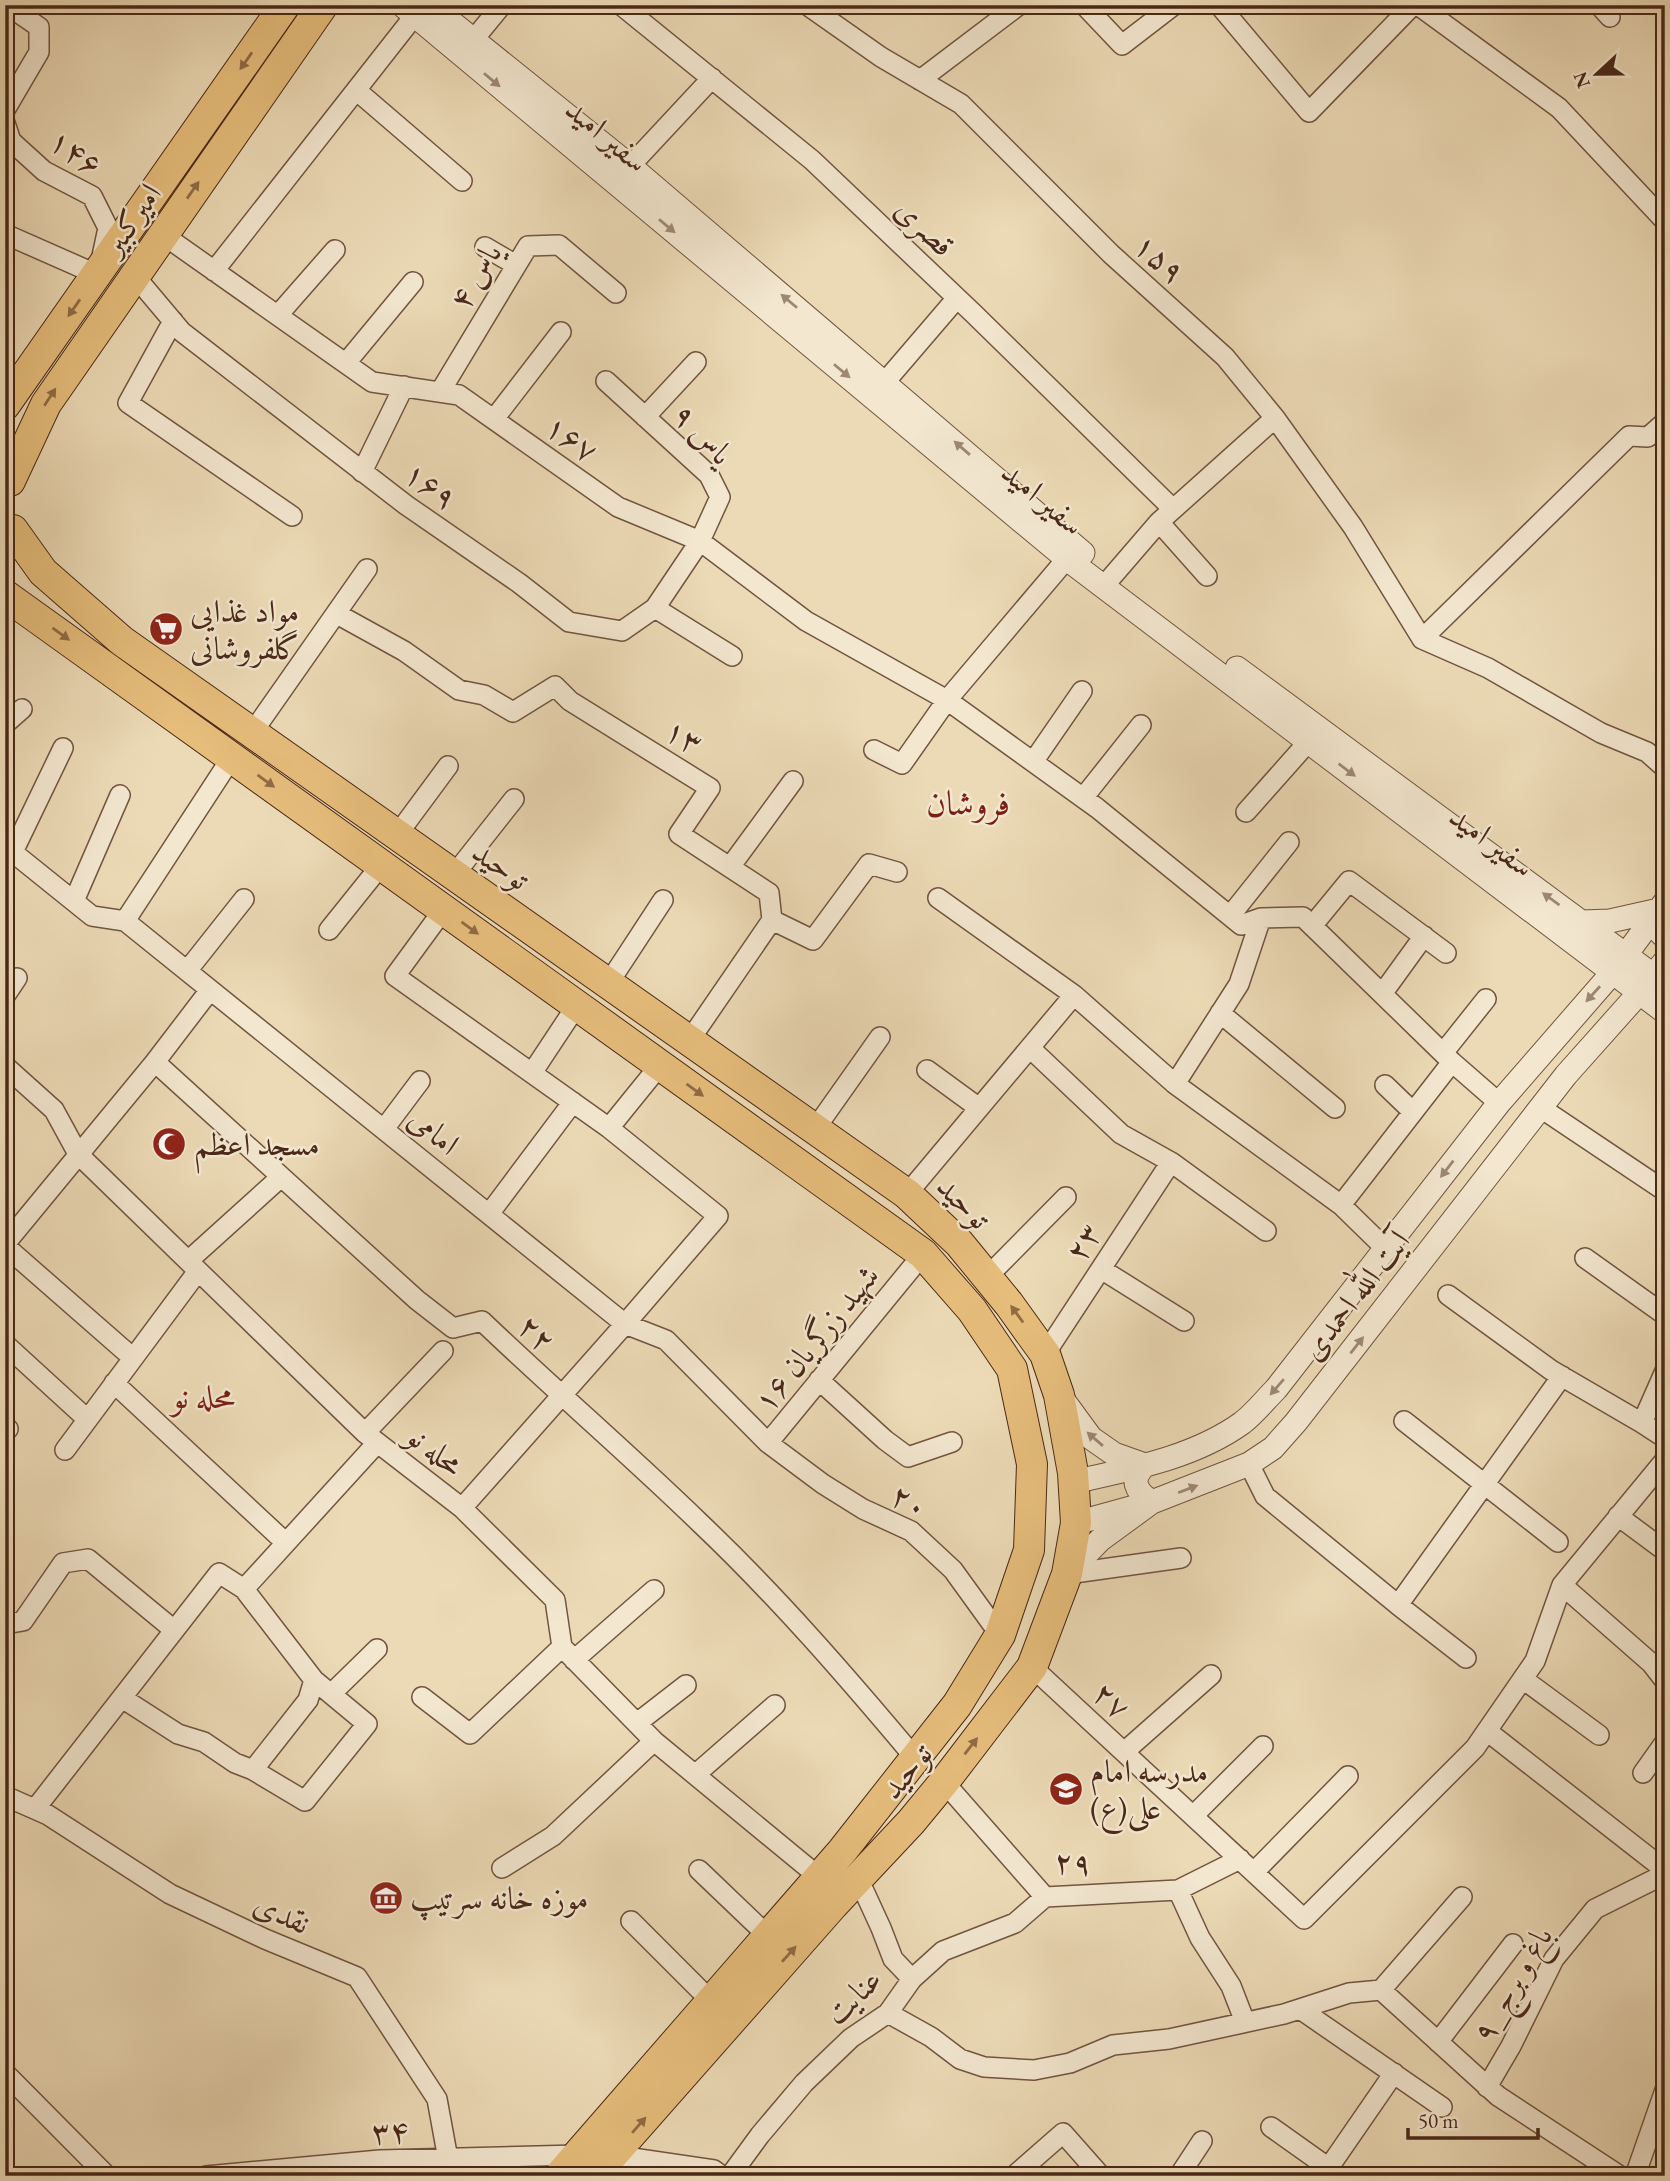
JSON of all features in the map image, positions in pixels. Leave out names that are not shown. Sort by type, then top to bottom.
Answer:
[{"type":"main road","name":"امیرکبیر","points":[[5,407],[285,5]]},
{"type":"main road","name":"امیرکبیر","points":[[8,477],[46,404],[323,5]]},
{"type":"main road","points":[[5,407],[33,427]]},
{"type":"main road","points":[[8,477],[16,506],[9,539]]},
{"type":"main road","name":"توحید","points":[[9,539],[122,641],[907,1194],[959,1243],[1045,1354],[1059,1395],[1073,1482],[1076,1522],[1066,1574],[1032,1667],[911,1822],[681,2056],[585,2165]]},
{"type":"main road","points":[[11,599],[29,576],[43,572]]},
{"type":"main road","name":"توحید","points":[[11,599],[923,1254],[972,1310],[1012,1369],[1032,1464],[1029,1550],[1000,1635],[957,1705],[820,1877],[711,2001],[681,2056]]},
{"type":"main road","points":[[583,1009],[608,984]]},
{"type":"street","points":[[5,110],[39,52],[39,27],[7,5]]},
{"type":"street","points":[[468,48],[502,5]]},
{"type":"street","name":"قصری","points":[[621,5],[812,160],[957,298],[1166,516],[1208,576]]},
{"type":"street","name":"۱۵۹","points":[[807,5],[881,57],[961,104],[1111,254],[1225,356],[1275,418],[1353,527],[1422,639]]},
{"type":"street","points":[[1084,5],[1122,45],[1174,5]]},
{"type":"street","points":[[1219,5],[1309,112],[1416,5],[1559,108],[1665,221]]},
{"type":"street","points":[[920,80],[1017,6]]},
{"type":"street","points":[[214,271],[356,90],[416,8]]},
{"type":"street","name":"سفیر امید","points":[[416,8],[630,166],[885,382],[1072,553]]},
{"type":"street","name":"سفیر امید","points":[[468,48],[1072,553],[1309,741],[1620,963],[1656,978],[1665,1012]]},
{"type":"street","points":[[630,166],[712,78]]},
{"type":"street","points":[[356,90],[462,181]]},
{"type":"street","name":"۱۴۶","points":[[5,123],[11,141],[44,171],[92,197],[108,228],[98,275]]},
{"type":"street","points":[[5,234],[98,275]]},
{"type":"street","name":"۱۶۷","points":[[163,234],[372,382],[459,395],[618,508],[700,541],[806,621],[947,700],[1083,798],[1230,916]]},
{"type":"street","name":"یاس ۴","points":[[440,392],[527,246],[559,244],[616,293]]},
{"type":"street","points":[[485,247],[516,265]]},
{"type":"street","points":[[278,315],[335,250]]},
{"type":"street","name":"۱۶۹","points":[[134,275],[182,331],[362,472],[519,583],[569,622],[622,631],[655,608],[700,541]]},
{"type":"street","points":[[346,363],[413,282]]},
{"type":"street","points":[[885,382],[957,298]]},
{"type":"street","points":[[173,321],[128,403],[292,516]]},
{"type":"street","points":[[494,419],[561,332]]},
{"type":"street","points":[[645,417],[696,362]]},
{"type":"street","name":"یاس ۹","points":[[606,381],[709,475],[720,497],[700,541]]},
{"type":"street","points":[[362,472],[404,386]]},
{"type":"street","points":[[1108,581],[1166,516],[1275,418]]},
{"type":"street","points":[[1665,422],[1648,437],[1629,436],[1422,639],[1488,668],[1601,733],[1647,752],[1665,768]]},
{"type":"street","points":[[874,750],[902,764],[947,700],[1072,553]]},
{"type":"street","points":[[252,733],[367,569]]},
{"type":"street","name":"سفیر امید","points":[[1108,581],[1582,922],[1620,963]]},
{"type":"street","points":[[655,608],[732,656]]},
{"type":"street","name":"۱۳","points":[[337,614],[404,651],[459,690],[484,695],[513,712],[555,687],[570,701],[710,788],[679,834],[769,892],[772,920]]},
{"type":"street","points":[[1033,762],[1083,691]]},
{"type":"street","points":[[5,724],[22,709]]},
{"type":"street","points":[[1083,798],[1141,725]]},
{"type":"street","points":[[1246,812],[1309,741]]},
{"type":"street","points":[[9,849],[63,748]]},
{"type":"street","points":[[125,921],[232,757]]},
{"type":"street","points":[[397,835],[448,766]]},
{"type":"street","points":[[730,867],[793,781]]},
{"type":"street","points":[[74,901],[120,795]]},
{"type":"street","points":[[453,874],[513,799]]},
{"type":"street","points":[[1289,842],[1230,916],[1241,925],[1261,918],[1303,917],[1447,1058],[1499,1103]]},
{"type":"street","name":"امامی","points":[[9,849],[92,916],[125,921],[625,1324]]},
{"type":"street","points":[[329,930],[382,864]]},
{"type":"street","points":[[689,1041],[772,920],[813,940],[869,864],[897,872]]},
{"type":"street","points":[[1312,926],[1349,881],[1446,953]]},
{"type":"street","points":[[938,898],[1074,995],[1175,1084],[1341,1205],[1386,1248]]},
{"type":"street","points":[[187,971],[244,899]]},
{"type":"street","points":[[608,984],[663,900]]},
{"type":"street","points":[[1582,922],[1610,921],[1662,906]]},
{"type":"street","points":[[1662,906],[1657,923],[1660,934],[1665,937]]},
{"type":"street","name":"آیت الله احمدی","points":[[1073,1482],[1188,1452],[1244,1422],[1276,1389],[1499,1103],[1620,963],[1662,906]]},
{"type":"street","points":[[444,909],[395,975],[609,1128],[718,1216],[462,1508]]},
{"type":"street","points":[[1175,1084],[1239,984],[1261,918]]},
{"type":"street","points":[[1382,994],[1424,936]]},
{"type":"street","points":[[5,996],[17,978]]},
{"type":"street","name":"آیت الله احمدی","points":[[1076,1522],[1152,1502],[1249,1465],[1273,1448],[1566,1075],[1656,978]]},
{"type":"street","points":[[133,1358],[5,1245],[155,1062],[210,990]]},
{"type":"street","points":[[907,1194],[1074,995]]},
{"type":"street","points":[[1341,1205],[1413,1112],[1486,999]]},
{"type":"street","points":[[532,1073],[583,1009]]},
{"type":"street","points":[[1220,1013],[1335,1108]]},
{"type":"street","points":[[815,1129],[880,1037]]},
{"type":"street","points":[[1030,1048],[1121,1134],[1171,1162],[1266,1231]]},
{"type":"street","points":[[1536,1058],[1546,1051],[1559,1054],[1566,1060],[1566,1075]]},
{"type":"street","name":"۲۲","points":[[155,1062],[417,1300],[453,1328],[482,1321],[701,1523],[776,1599],[915,1758]]},
{"type":"street","points":[[609,1128],[660,1065]]},
{"type":"street","name":"محله نو","points":[[5,1066],[54,1110],[78,1154],[193,1266],[371,1438],[462,1508],[555,1600],[568,1654]]},
{"type":"street","points":[[927,1070],[979,1108]]},
{"type":"street","points":[[384,1129],[420,1081]]},
{"type":"street","points":[[1385,1085],[1413,1112]]},
{"type":"street","points":[[489,1214],[573,1102]]},
{"type":"street","points":[[1541,1108],[1665,1191]]},
{"type":"street","name":"۲۳","points":[[1045,1354],[1171,1162]]},
{"type":"street","points":[[65,1450],[133,1358],[193,1266],[281,1177]]},
{"type":"street","points":[[987,1277],[1066,1197]]},
{"type":"street","name":"۱۶ شهید زرگریان","points":[[625,1324],[666,1340],[768,1443],[923,1254]]},
{"type":"street","points":[[1585,1258],[1665,1315]]},
{"type":"street","points":[[1101,1269],[1184,1321]]},
{"type":"street","points":[[1448,1295],[1562,1376],[1665,1438]]},
{"type":"street","points":[[5,1344],[87,1419]]},
{"type":"street","points":[[244,1589],[286,1543],[443,1351]]},
{"type":"street","points":[[1642,1423],[1665,1371]]},
{"type":"street","points":[[1398,1605],[1562,1376]]},
{"type":"street","points":[[820,1380],[885,1440],[908,1457],[952,1442]]},
{"type":"street","points":[[114,1382],[286,1543]]},
{"type":"street","points":[[1059,1395],[1091,1438],[1114,1454],[1145,1465],[1137,1473],[1136,1484],[1141,1494],[1152,1502]]},
{"type":"street","points":[[1404,1421],[1558,1542]]},
{"type":"street","name":"۲۰","points":[[768,1443],[863,1509],[911,1531],[953,1570],[1000,1635]]},
{"type":"street","points":[[1665,1460],[1562,1585],[1535,1661],[1487,1731],[1665,1872]]},
{"type":"street","points":[[1249,1465],[1265,1496],[1466,1658]]},
{"type":"street","name":"آیت الله احمدی","points":[[1066,1574],[1100,1540],[1152,1502]]},
{"type":"street","points":[[1618,1516],[1665,1551]]},
{"type":"street","points":[[1066,1574],[1181,1558]]},
{"type":"street","points":[[5,1625],[23,1621],[63,1563],[88,1559],[174,1630]]},
{"type":"street","points":[[35,1809],[219,1573],[244,1589],[314,1680],[367,1724],[304,1801],[253,1770],[235,1763],[204,1742],[178,1734],[122,1698]]},
{"type":"street","points":[[1562,1585],[1651,1663],[1665,1681]]},
{"type":"street","points":[[422,1697],[470,1734],[568,1654],[654,1590]]},
{"type":"street","points":[[331,1694],[377,1649]]},
{"type":"street","points":[[568,1654],[654,1741],[820,1877]]},
{"type":"street","name":"۲۷","points":[[1032,1667],[1304,1919],[1475,1748],[1487,1731]]},
{"type":"street","points":[[1124,1752],[1211,1675]]},
{"type":"street","points":[[1523,1679],[1599,1735]]},
{"type":"street","points":[[253,1770],[308,1700],[314,1680]]},
{"type":"street","points":[[637,1724],[686,1685]]},
{"type":"street","points":[[696,1774],[775,1705]]},
{"type":"street","points":[[502,1868],[553,1836],[654,1741]]},
{"type":"street","points":[[1643,1773],[1665,1742]]},
{"type":"street","points":[[1193,1816],[1263,1746]]},
{"type":"street","name":"۲۹","points":[[944,1782],[1045,1897],[1178,1890],[1247,1866],[1348,1776]]},
{"type":"street","name":"نقدی","points":[[5,1796],[48,1815],[170,1894],[265,1939],[357,1977],[437,2099],[448,2159]]},
{"type":"street","points":[[699,1870],[768,1936]]},
{"type":"street","name":"۹_باغ و برج","points":[[1488,2087],[1554,1959],[1595,1909],[1665,1872]]},
{"type":"street","points":[[858,1878],[893,1959],[912,1979]]},
{"type":"street","points":[[1178,1890],[1200,1938],[1231,1986],[1245,2022]]},
{"type":"street","name":"عنایت","points":[[730,2176],[804,2082],[851,2038],[888,2013],[912,1979],[943,1951],[1015,1923],[1045,1897]]},
{"type":"street","points":[[888,2013],[931,2037],[960,2059],[984,2067],[1034,2070],[1070,2063],[1113,2045],[1169,2039],[1300,2008],[1349,1993],[1381,1990],[1462,1897]]},
{"type":"street","points":[[631,1921],[711,2001]]},
{"type":"street","points":[[1438,2042],[1513,1944]]},
{"type":"street","points":[[1381,1990],[1498,2096],[1620,2176]]},
{"type":"street","points":[[1300,2008],[1442,2106]]},
{"type":"street","points":[[5,2073],[107,2176]]},
{"type":"street","points":[[1271,2127],[1331,2173],[1394,2073]]},
{"type":"street","points":[[1635,2176],[1665,2090]]},
{"type":"street","points":[[1014,2176],[1063,2133],[1101,2176]]},
{"type":"street","points":[[1179,2176],[1202,2141]]},
{"type":"street","name":"۳۴","points":[[206,2176],[414,2168],[448,2159],[714,2170],[722,2176]]},
{"type":"place","name":"مواد غذایی گلفروشانی","points":[[166,629]]},
{"type":"place","name":"مسجد اعظم","points":[[169,1144]]},
{"type":"place","name":"مدرسه امام علی(ع)","points":[[1066,1789]]},
{"type":"place","name":"موزه خانه سرتیپ","points":[[386,1898]]},
{"type":"district","name":"فروشان","points":[[968,802]]},
{"type":"district","name":"محله نو","points":[[203,1396]]}]
